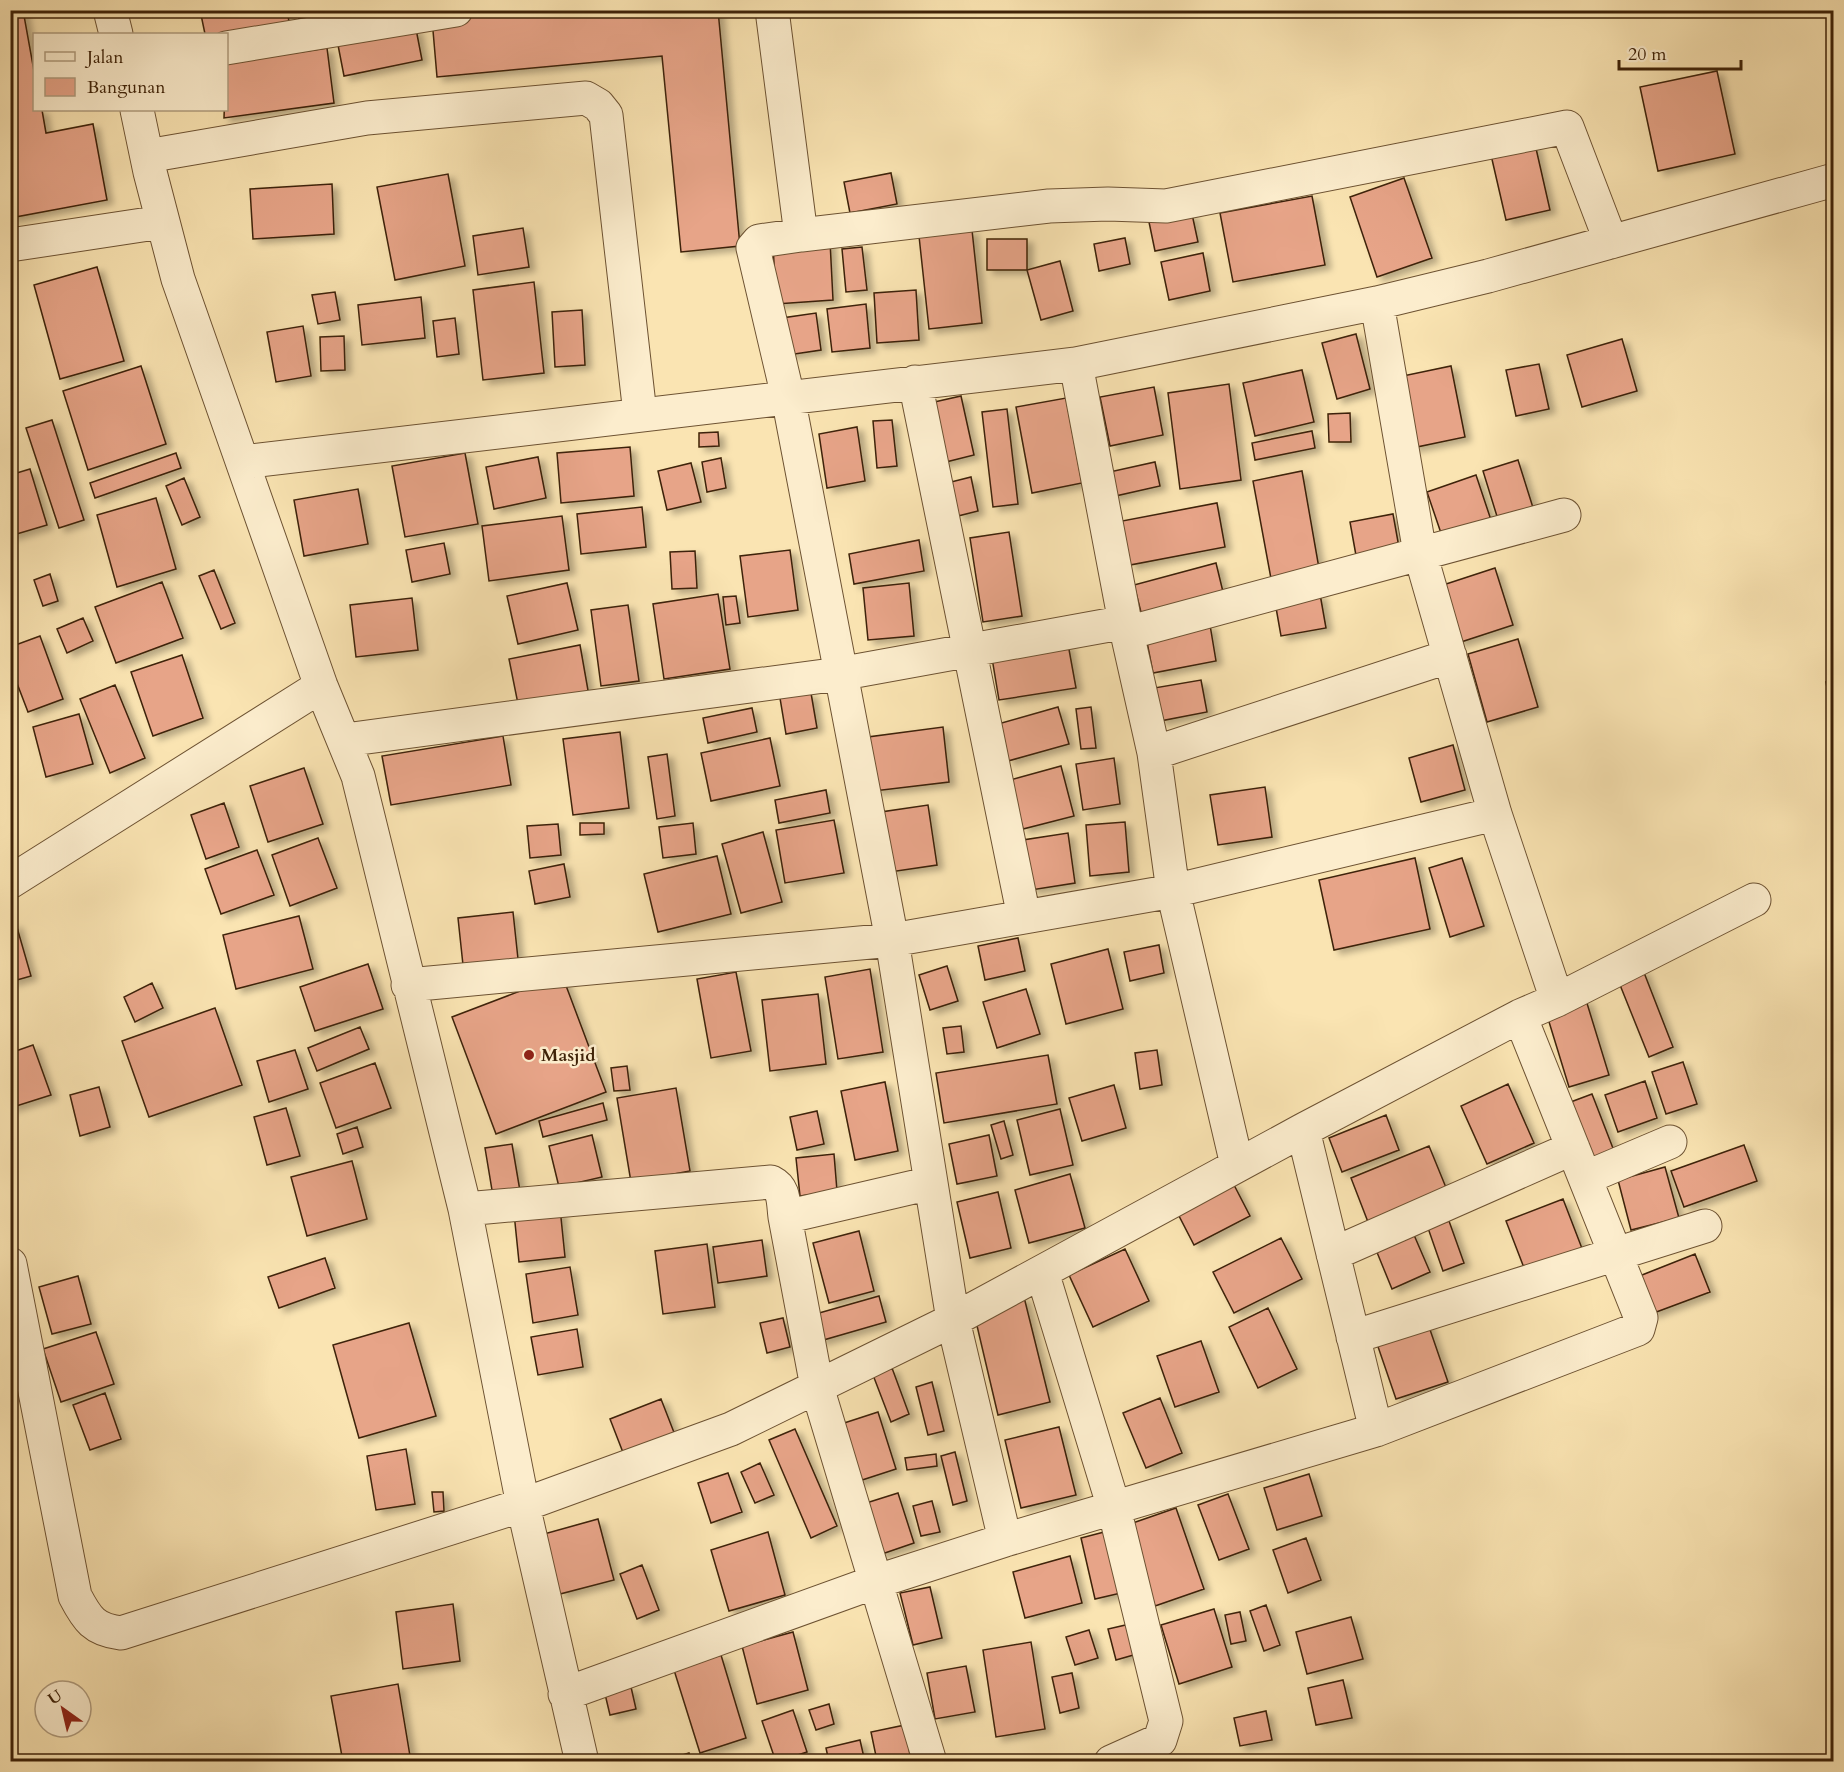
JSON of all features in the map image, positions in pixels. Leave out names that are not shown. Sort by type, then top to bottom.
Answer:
[{"type":"street","points":[[110,10],[116,33]]},
{"type":"street","points":[[772,10],[801,235]]},
{"type":"street","points":[[228,48],[439,11]]},
{"type":"street","points":[[147,156],[367,118],[586,98],[598,105],[606,115],[640,414]]},
{"type":"street","points":[[137,111],[162,222],[200,343],[321,686],[358,776],[465,1209],[523,1506],[582,1761]]},
{"type":"street","points":[[1005,1540],[953,1320],[892,940],[839,674],[788,397],[753,248],[759,241],[801,235],[1049,206],[1108,204],[1166,206],[1567,127],[1611,242]]},
{"type":"street","points":[[243,462],[1076,363],[1377,303],[1611,242],[1833,180]]},
{"type":"street","points":[[10,245],[162,222]]},
{"type":"street","points":[[1377,303],[1420,553],[1495,814],[1557,1000]]},
{"type":"street","points":[[1076,363],[1126,628],[1154,753],[1173,891],[1237,1165]]},
{"type":"street","points":[[915,382],[1024,917]]},
{"type":"street","points":[[345,740],[839,674],[968,651],[1126,628],[1564,515]]},
{"type":"street","points":[[1154,753],[1450,656]]},
{"type":"street","points":[[10,882],[321,686]]},
{"type":"street","points":[[408,985],[892,940],[1173,891],[1495,814]]},
{"type":"street","points":[[12,1282],[75,1596],[86,1618],[105,1631],[121,1633],[523,1506],[730,1429],[953,1320],[1237,1165],[1520,1016],[1557,1000],[1754,900]]},
{"type":"street","points":[[566,1694],[875,1581],[1376,1430],[1638,1329],[1641,1318],[1617,1254],[1520,1016]]},
{"type":"street","points":[[1303,1130],[1376,1430]]},
{"type":"street","points":[[1585,1178],[1670,1142]]},
{"type":"street","points":[[1333,1254],[1573,1148]]},
{"type":"street","points":[[465,1209],[771,1182],[783,1194],[785,1216],[817,1387],[930,1761]]},
{"type":"street","points":[[785,1216],[931,1183]]},
{"type":"street","points":[[1353,1337],[1705,1226]]},
{"type":"street","points":[[1042,1272],[1114,1508],[1166,1721],[1160,1740],[1111,1761]]},
{"type":"building","points":[[10,10],[23,10],[33,65],[33,111],[42,111],[46,133],[93,124],[107,200],[10,218]]},
{"type":"building","points":[[200,10],[287,10],[289,22],[228,33],[205,33]]},
{"type":"building","points":[[297,10],[332,10],[332,12],[299,19]]},
{"type":"building","points":[[524,10],[718,10],[740,246],[681,252],[662,56],[437,77],[432,19]]},
{"type":"building","points":[[416,29],[422,60],[344,76],[338,45]]},
{"type":"building","points":[[327,48],[334,103],[224,118],[224,111],[228,111],[228,63]]},
{"type":"building","points":[[1717,71],[1735,154],[1658,171],[1640,87]]},
{"type":"building","points":[[1535,144],[1550,210],[1506,220],[1491,155]]},
{"type":"building","points":[[891,173],[897,204],[850,213],[844,182]]},
{"type":"building","points":[[448,174],[465,266],[395,280],[377,187]]},
{"type":"building","points":[[1404,178],[1432,258],[1377,277],[1350,197]]},
{"type":"building","points":[[332,184],[334,234],[253,239],[250,189]]},
{"type":"building","points":[[1312,196],[1325,265],[1233,282],[1220,213]]},
{"type":"building","points":[[1192,214],[1198,242],[1155,251],[1149,222]]},
{"type":"building","points":[[523,228],[529,267],[478,275],[473,236]]},
{"type":"building","points":[[972,230],[982,323],[929,329],[919,236]]},
{"type":"building","points":[[1125,238],[1130,264],[1099,271],[1094,244]]},
{"type":"building","points":[[987,239],[1027,239],[1027,270],[987,270]]},
{"type":"building","points":[[830,241],[833,300],[776,304],[773,244]]},
{"type":"building","points":[[862,247],[867,290],[846,292],[842,249]]},
{"type":"building","points":[[1203,253],[1210,291],[1169,300],[1161,262]]},
{"type":"building","points":[[1060,261],[1073,311],[1041,320],[1027,270]]},
{"type":"building","points":[[97,267],[124,361],[60,379],[34,285]]},
{"type":"building","points":[[534,282],[544,373],[483,380],[473,290]]},
{"type":"building","points":[[916,290],[919,340],[877,343],[874,293]]},
{"type":"building","points":[[335,292],[340,320],[318,324],[312,295]]},
{"type":"building","points":[[421,297],[425,338],[362,345],[358,305]]},
{"type":"building","points":[[866,304],[870,348],[832,352],[827,309]]},
{"type":"building","points":[[582,310],[585,365],[555,367],[552,312]]},
{"type":"building","points":[[816,313],[821,350],[788,355],[782,318]]},
{"type":"building","points":[[455,318],[459,354],[437,357],[433,321]]},
{"type":"building","points":[[303,326],[311,376],[276,382],[267,332]]},
{"type":"building","points":[[1356,334],[1370,389],[1337,399],[1322,343]]},
{"type":"building","points":[[344,336],[345,370],[321,371],[320,337]]},
{"type":"building","points":[[1622,339],[1637,391],[1582,407],[1567,355]]},
{"type":"building","points":[[1539,364],[1549,409],[1516,416],[1506,370]]},
{"type":"building","points":[[141,366],[166,444],[88,470],[63,391]]},
{"type":"building","points":[[1451,366],[1465,437],[1412,448],[1398,377]]},
{"type":"building","points":[[1302,370],[1314,422],[1255,436],[1243,383]]},
{"type":"building","points":[[1229,384],[1241,480],[1180,489],[1168,393]]},
{"type":"building","points":[[1154,387],[1163,435],[1110,446],[1100,397]]},
{"type":"building","points":[[961,396],[974,455],[934,465],[921,405]]},
{"type":"building","points":[[1066,398],[1082,483],[1032,493],[1016,407]]},
{"type":"building","points":[[1007,409],[1018,504],[993,507],[982,412]]},
{"type":"building","points":[[1350,413],[1351,442],[1329,442],[1328,414]]},
{"type":"building","points":[[52,420],[84,520],[59,528],[26,428]]},
{"type":"building","points":[[892,420],[897,466],[877,468],[873,421]]},
{"type":"building","points":[[857,427],[865,481],[827,488],[819,434]]},
{"type":"building","points":[[1312,431],[1315,448],[1255,460],[1252,443]]},
{"type":"building","points":[[718,432],[719,446],[699,447],[699,433]]},
{"type":"building","points":[[630,447],[634,496],[561,503],[557,453]]},
{"type":"building","points":[[176,453],[181,468],[95,498],[90,483]]},
{"type":"building","points":[[465,453],[478,524],[405,537],[392,466]]},
{"type":"building","points":[[538,457],[546,498],[494,509],[486,467]]},
{"type":"building","points":[[721,458],[726,488],[707,492],[702,462]]},
{"type":"building","points":[[1518,460],[1535,514],[1500,526],[1483,471]]},
{"type":"building","points":[[1155,462],[1160,486],[1111,497],[1105,473]]},
{"type":"building","points":[[691,463],[701,502],[667,510],[658,471]]},
{"type":"building","points":[[30,469],[47,525],[10,536],[10,475]]},
{"type":"building","points":[[1302,471],[1320,574],[1272,584],[1253,481]]},
{"type":"building","points":[[1476,475],[1491,520],[1442,536],[1427,492]]},
{"type":"building","points":[[971,477],[978,511],[958,516],[951,482]]},
{"type":"building","points":[[184,478],[200,517],[182,525],[166,486]]},
{"type":"building","points":[[358,489],[368,544],[304,556],[294,500]]},
{"type":"building","points":[[156,498],[176,569],[117,587],[97,515]]},
{"type":"building","points":[[1217,503],[1225,547],[1130,565],[1122,521]]},
{"type":"building","points":[[642,507],[646,547],[581,554],[577,514]]},
{"type":"building","points":[[1393,514],[1400,553],[1357,561],[1350,522]]},
{"type":"building","points":[[562,516],[569,570],[489,581],[482,526]]},
{"type":"building","points":[[1009,532],[1022,616],[983,622],[970,538]]},
{"type":"building","points":[[919,540],[924,571],[854,584],[849,554]]},
{"type":"building","points":[[444,543],[450,574],[412,582],[406,550]]},
{"type":"building","points":[[790,550],[798,610],[748,617],[740,556]]},
{"type":"building","points":[[695,551],[697,588],[672,589],[670,552]]},
{"type":"building","points":[[1216,563],[1224,596],[1142,616],[1134,585]]},
{"type":"building","points":[[1495,568],[1513,625],[1458,643],[1440,586]]},
{"type":"building","points":[[214,570],[235,623],[221,629],[199,576]]},
{"type":"building","points":[[50,574],[58,601],[43,606],[34,580]]},
{"type":"building","points":[[162,582],[183,638],[116,663],[95,607]]},
{"type":"building","points":[[567,583],[578,630],[518,644],[507,596]]},
{"type":"building","points":[[909,583],[914,636],[868,640],[863,588]]},
{"type":"building","points":[[718,594],[730,669],[664,679],[653,604]]},
{"type":"building","points":[[1320,594],[1326,628],[1281,636],[1275,602]]},
{"type":"building","points":[[736,596],[740,623],[726,625],[723,597]]},
{"type":"building","points":[[412,598],[418,650],[356,657],[350,605]]},
{"type":"building","points":[[628,605],[639,681],[601,686],[591,610]]},
{"type":"building","points":[[83,618],[93,641],[67,653],[57,629]]},
{"type":"building","points":[[1210,625],[1216,661],[1153,673],[1146,637]]},
{"type":"building","points":[[40,636],[63,699],[28,712],[10,665],[10,647]]},
{"type":"building","points":[[1518,639],[1538,707],[1487,722],[1468,654]]},
{"type":"building","points":[[1068,644],[1076,688],[999,700],[992,658]]},
{"type":"building","points":[[580,645],[589,696],[519,709],[509,659]]},
{"type":"building","points":[[182,655],[203,718],[153,736],[131,672]]},
{"type":"building","points":[[1201,680],[1207,712],[1160,721],[1154,688]]},
{"type":"building","points":[[1834,681],[1834,729],[1826,682]]},
{"type":"building","points":[[115,685],[145,758],[110,773],[80,699]]},
{"type":"building","points":[[811,693],[817,728],[786,734],[780,698]]},
{"type":"building","points":[[1058,707],[1069,744],[1008,761],[998,724]]},
{"type":"building","points":[[1091,707],[1096,748],[1081,749],[1076,709]]},
{"type":"building","points":[[752,708],[757,732],[708,743],[703,718]]},
{"type":"building","points":[[79,714],[93,764],[46,777],[33,727]]},
{"type":"building","points":[[943,727],[949,782],[874,791],[868,737]]},
{"type":"building","points":[[620,732],[629,808],[573,815],[563,739]]},
{"type":"building","points":[[503,736],[511,785],[391,805],[382,756]]},
{"type":"building","points":[[770,738],[780,786],[711,801],[701,753]]},
{"type":"building","points":[[1453,745],[1465,790],[1421,802],[1409,758]]},
{"type":"building","points":[[667,754],[675,816],[657,819],[648,757]]},
{"type":"building","points":[[1114,758],[1120,804],[1083,810],[1076,764]]},
{"type":"building","points":[[1061,766],[1074,816],[1023,829],[1010,780]]},
{"type":"building","points":[[304,768],[323,824],[268,842],[250,786]]},
{"type":"building","points":[[1265,787],[1272,837],[1218,845],[1210,795]]},
{"type":"building","points":[[826,790],[830,813],[779,823],[775,800]]},
{"type":"building","points":[[224,803],[239,847],[206,859],[191,815]]},
{"type":"building","points":[[928,805],[937,865],[890,872],[881,812]]},
{"type":"building","points":[[834,820],[844,873],[785,883],[776,830]]},
{"type":"building","points":[[1125,822],[1129,872],[1090,876],[1086,825]]},
{"type":"building","points":[[580,823],[604,823],[604,834],[580,835]]},
{"type":"building","points":[[693,823],[696,854],[663,858],[659,827]]},
{"type":"building","points":[[558,824],[561,855],[530,858],[527,826]]},
{"type":"building","points":[[763,832],[782,902],[741,913],[722,844]]},
{"type":"building","points":[[1068,833],[1075,883],[1031,890],[1023,840]]},
{"type":"building","points":[[318,838],[337,888],[290,906],[272,855]]},
{"type":"building","points":[[257,850],[274,895],[221,914],[205,869]]},
{"type":"building","points":[[717,856],[731,914],[658,932],[644,874]]},
{"type":"building","points":[[1415,858],[1430,929],[1334,950],[1319,880]]},
{"type":"building","points":[[1462,858],[1484,926],[1450,937],[1429,868]]},
{"type":"building","points":[[564,864],[570,897],[535,904],[529,871]]},
{"type":"building","points":[[513,912],[518,959],[463,965],[458,918]]},
{"type":"building","points":[[299,916],[313,969],[236,989],[223,935]]},
{"type":"building","points":[[16,924],[31,976],[10,982],[10,926]]},
{"type":"building","points":[[1018,938],[1025,971],[985,980],[978,946]]},
{"type":"building","points":[[1159,945],[1164,973],[1130,981],[1124,952]]},
{"type":"building","points":[[1108,949],[1123,1009],[1066,1024],[1051,964]]},
{"type":"building","points":[[368,964],[383,1009],[315,1031],[300,987]]},
{"type":"building","points":[[947,966],[958,1001],[930,1010],[919,975]]},
{"type":"building","points":[[870,969],[883,1052],[838,1059],[825,977]]},
{"type":"building","points":[[1643,970],[1673,1047],[1649,1057],[1618,980]]},
{"type":"building","points":[[736,972],[751,1051],[711,1058],[697,979]]},
{"type":"building","name":"Masjid","points":[[562,975],[606,1092],[496,1134],[452,1017]]},
{"type":"building","points":[[152,983],[163,1008],[135,1022],[124,997]]},
{"type":"building","points":[[1026,989],[1040,1034],[997,1048],[983,1002]]},
{"type":"building","points":[[818,994],[826,1064],[770,1071],[762,1000]]},
{"type":"building","points":[[1586,1000],[1609,1075],[1569,1087],[1546,1012]]},
{"type":"building","points":[[215,1008],[242,1085],[149,1117],[122,1041]]},
{"type":"building","points":[[961,1026],[964,1052],[947,1054],[943,1028]]},
{"type":"building","points":[[360,1027],[369,1049],[317,1071],[308,1048]]},
{"type":"building","points":[[33,1045],[51,1095],[10,1108],[10,1053]]},
{"type":"building","points":[[295,1050],[308,1089],[269,1102],[257,1061]]},
{"type":"building","points":[[1157,1050],[1162,1085],[1140,1089],[1135,1053]]},
{"type":"building","points":[[1048,1055],[1057,1104],[944,1123],[936,1073]]},
{"type":"building","points":[[1683,1062],[1697,1104],[1666,1114],[1652,1072]]},
{"type":"building","points":[[375,1063],[391,1108],[336,1128],[320,1083]]},
{"type":"building","points":[[627,1066],[630,1090],[614,1091],[611,1068]]},
{"type":"building","points":[[1645,1081],[1657,1118],[1618,1132],[1605,1095]]},
{"type":"building","points":[[885,1082],[898,1151],[855,1160],[841,1091]]},
{"type":"building","points":[[1508,1084],[1534,1143],[1487,1164],[1461,1106]]},
{"type":"building","points":[[1114,1085],[1126,1128],[1082,1141],[1069,1098]]},
{"type":"building","points":[[99,1087],[110,1127],[80,1136],[70,1095]]},
{"type":"building","points":[[676,1088],[690,1171],[631,1182],[617,1098]]},
{"type":"building","points":[[1592,1094],[1616,1156],[1592,1165],[1568,1103]]},
{"type":"building","points":[[603,1103],[607,1120],[543,1137],[539,1121]]},
{"type":"building","points":[[286,1108],[300,1156],[267,1165],[254,1117]]},
{"type":"building","points":[[1060,1109],[1073,1165],[1030,1175],[1017,1120]]},
{"type":"building","points":[[817,1111],[824,1144],[797,1150],[790,1117]]},
{"type":"building","points":[[1386,1115],[1399,1150],[1342,1172],[1329,1138]]},
{"type":"building","points":[[1004,1121],[1013,1155],[1001,1159],[991,1125]]},
{"type":"building","points":[[357,1127],[363,1147],[343,1154],[337,1134]]},
{"type":"building","points":[[592,1135],[602,1177],[559,1187],[549,1146]]},
{"type":"building","points":[[989,1135],[997,1176],[957,1184],[949,1144]]},
{"type":"building","points":[[512,1144],[520,1191],[493,1196],[485,1148]]},
{"type":"building","points":[[1744,1145],[1757,1181],[1684,1207],[1671,1171]]},
{"type":"building","points":[[1429,1146],[1447,1190],[1368,1222],[1351,1178]]},
{"type":"building","points":[[834,1154],[837,1191],[800,1196],[796,1158]]},
{"type":"building","points":[[352,1161],[367,1219],[307,1236],[291,1177]]},
{"type":"building","points":[[1665,1167],[1679,1218],[1631,1230],[1618,1180]]},
{"type":"building","points":[[1070,1174],[1085,1228],[1029,1243],[1015,1190]]},
{"type":"building","points":[[1233,1183],[1250,1216],[1194,1245],[1177,1212]]},
{"type":"building","points":[[998,1192],[1011,1248],[970,1258],[957,1202]]},
{"type":"building","points":[[1563,1199],[1583,1251],[1526,1273],[1506,1221]]},
{"type":"building","points":[[560,1208],[565,1257],[519,1262],[514,1213]]},
{"type":"building","points":[[1449,1221],[1464,1263],[1443,1271],[1428,1228]]},
{"type":"building","points":[[1411,1228],[1430,1272],[1392,1289],[1374,1245]]},
{"type":"building","points":[[859,1231],[874,1291],[829,1303],[813,1243]]},
{"type":"building","points":[[1281,1238],[1302,1279],[1234,1313],[1213,1272]]},
{"type":"building","points":[[762,1240],[767,1276],[718,1283],[713,1247]]},
{"type":"building","points":[[707,1244],[715,1307],[663,1314],[655,1251]]},
{"type":"building","points":[[1125,1249],[1149,1301],[1093,1327],[1069,1275]]},
{"type":"building","points":[[1695,1254],[1710,1292],[1651,1314],[1637,1277]]},
{"type":"building","points":[[325,1258],[335,1288],[279,1308],[268,1277]]},
{"type":"building","points":[[570,1267],[578,1315],[533,1323],[526,1274]]},
{"type":"building","points":[[78,1276],[91,1324],[52,1334],[39,1287]]},
{"type":"building","points":[[879,1296],[886,1322],[820,1341],[812,1315]]},
{"type":"building","points":[[1024,1297],[1050,1402],[998,1415],[974,1313]]},
{"type":"building","points":[[1268,1308],[1297,1369],[1258,1388],[1229,1327]]},
{"type":"building","points":[[783,1318],[790,1347],[767,1353],[760,1323]]},
{"type":"building","points":[[1426,1318],[1448,1382],[1396,1399],[1374,1335]]},
{"type":"building","points":[[409,1323],[436,1416],[359,1438],[333,1345]]},
{"type":"building","points":[[577,1329],[583,1367],[538,1375],[531,1337]]},
{"type":"building","points":[[96,1332],[114,1384],[61,1402],[43,1349]]},
{"type":"building","points":[[1201,1341],[1219,1392],[1175,1407],[1157,1356]]},
{"type":"building","points":[[892,1368],[909,1414],[891,1422],[873,1375]]},
{"type":"building","points":[[932,1382],[944,1431],[928,1435],[916,1387]]},
{"type":"building","points":[[105,1393],[121,1439],[90,1450],[73,1405]]},
{"type":"building","points":[[1160,1398],[1182,1453],[1146,1468],[1123,1413]]},
{"type":"building","points":[[661,1399],[675,1435],[624,1455],[610,1419]]},
{"type":"building","points":[[878,1412],[896,1469],[856,1482],[838,1425]]},
{"type":"building","points":[[1059,1427],[1076,1495],[1021,1508],[1005,1440]]},
{"type":"building","points":[[795,1429],[837,1526],[811,1538],[769,1440]]},
{"type":"building","points":[[406,1449],[415,1504],[376,1510],[367,1456]]},
{"type":"building","points":[[955,1452],[967,1501],[953,1505],[941,1456]]},
{"type":"building","points":[[936,1454],[937,1466],[907,1470],[905,1458]]},
{"type":"building","points":[[760,1463],[774,1495],[755,1503],[741,1472]]},
{"type":"building","points":[[728,1473],[742,1512],[711,1523],[698,1483]]},
{"type":"building","points":[[1309,1474],[1322,1516],[1277,1530],[1264,1488]]},
{"type":"building","points":[[432,1492],[443,1492],[444,1511],[434,1512]]},
{"type":"building","points":[[898,1493],[914,1543],[879,1555],[863,1504]]},
{"type":"building","points":[[1228,1494],[1249,1549],[1219,1560],[1198,1505]]},
{"type":"building","points":[[932,1501],[940,1532],[921,1536],[913,1506]]},
{"type":"building","points":[[1176,1508],[1204,1589],[1155,1606],[1127,1525]]},
{"type":"building","points":[[598,1519],[614,1580],[560,1594],[544,1534]]},
{"type":"building","points":[[1108,1531],[1121,1593],[1095,1599],[1081,1538]]},
{"type":"building","points":[[768,1532],[785,1595],[729,1611],[711,1550]]},
{"type":"building","points":[[1306,1538],[1321,1580],[1288,1593],[1273,1550]]},
{"type":"building","points":[[1070,1556],[1082,1603],[1025,1618],[1013,1572]]},
{"type":"building","points":[[642,1565],[659,1610],[637,1619],[620,1574]]},
{"type":"building","points":[[930,1587],[942,1638],[913,1645],[900,1593]]},
{"type":"building","points":[[453,1604],[460,1661],[403,1669],[396,1612]]},
{"type":"building","points":[[1266,1605],[1280,1645],[1264,1651],[1250,1611]]},
{"type":"building","points":[[1214,1609],[1232,1667],[1179,1684],[1161,1625]]},
{"type":"building","points":[[1240,1612],[1246,1641],[1231,1644],[1225,1615]]},
{"type":"building","points":[[1351,1617],[1363,1659],[1307,1674],[1296,1632]]},
{"type":"building","points":[[1130,1624],[1137,1654],[1116,1660],[1108,1629]]},
{"type":"building","points":[[1089,1630],[1098,1658],[1075,1665],[1066,1637]]},
{"type":"building","points":[[793,1632],[808,1690],[757,1704],[742,1646]]},
{"type":"building","points":[[1031,1642],[1045,1729],[996,1737],[983,1650]]},
{"type":"building","points":[[721,1655],[746,1738],[700,1753],[674,1670]]},
{"type":"building","points":[[966,1666],[975,1712],[935,1719],[927,1673]]},
{"type":"building","points":[[1072,1673],[1079,1708],[1060,1713],[1052,1677]]},
{"type":"building","points":[[1343,1680],[1352,1718],[1316,1725],[1308,1688]]},
{"type":"building","points":[[398,1684],[411,1762],[343,1762],[331,1696]]},
{"type":"building","points":[[631,1687],[636,1709],[610,1715],[605,1694]]},
{"type":"building","points":[[829,1704],[834,1724],[816,1730],[809,1710]]},
{"type":"building","points":[[793,1710],[807,1752],[776,1762],[762,1721]]},
{"type":"building","points":[[1266,1711],[1272,1740],[1240,1746],[1234,1718]]},
{"type":"building","points":[[905,1725],[910,1755],[877,1761],[871,1732]]},
{"type":"building","points":[[860,1740],[865,1762],[829,1762],[826,1748]]},
{"type":"building","points":[[689,1753],[692,1762],[660,1762]]},
{"type":"place","name":"Masjid","points":[[529,1055]]}]
